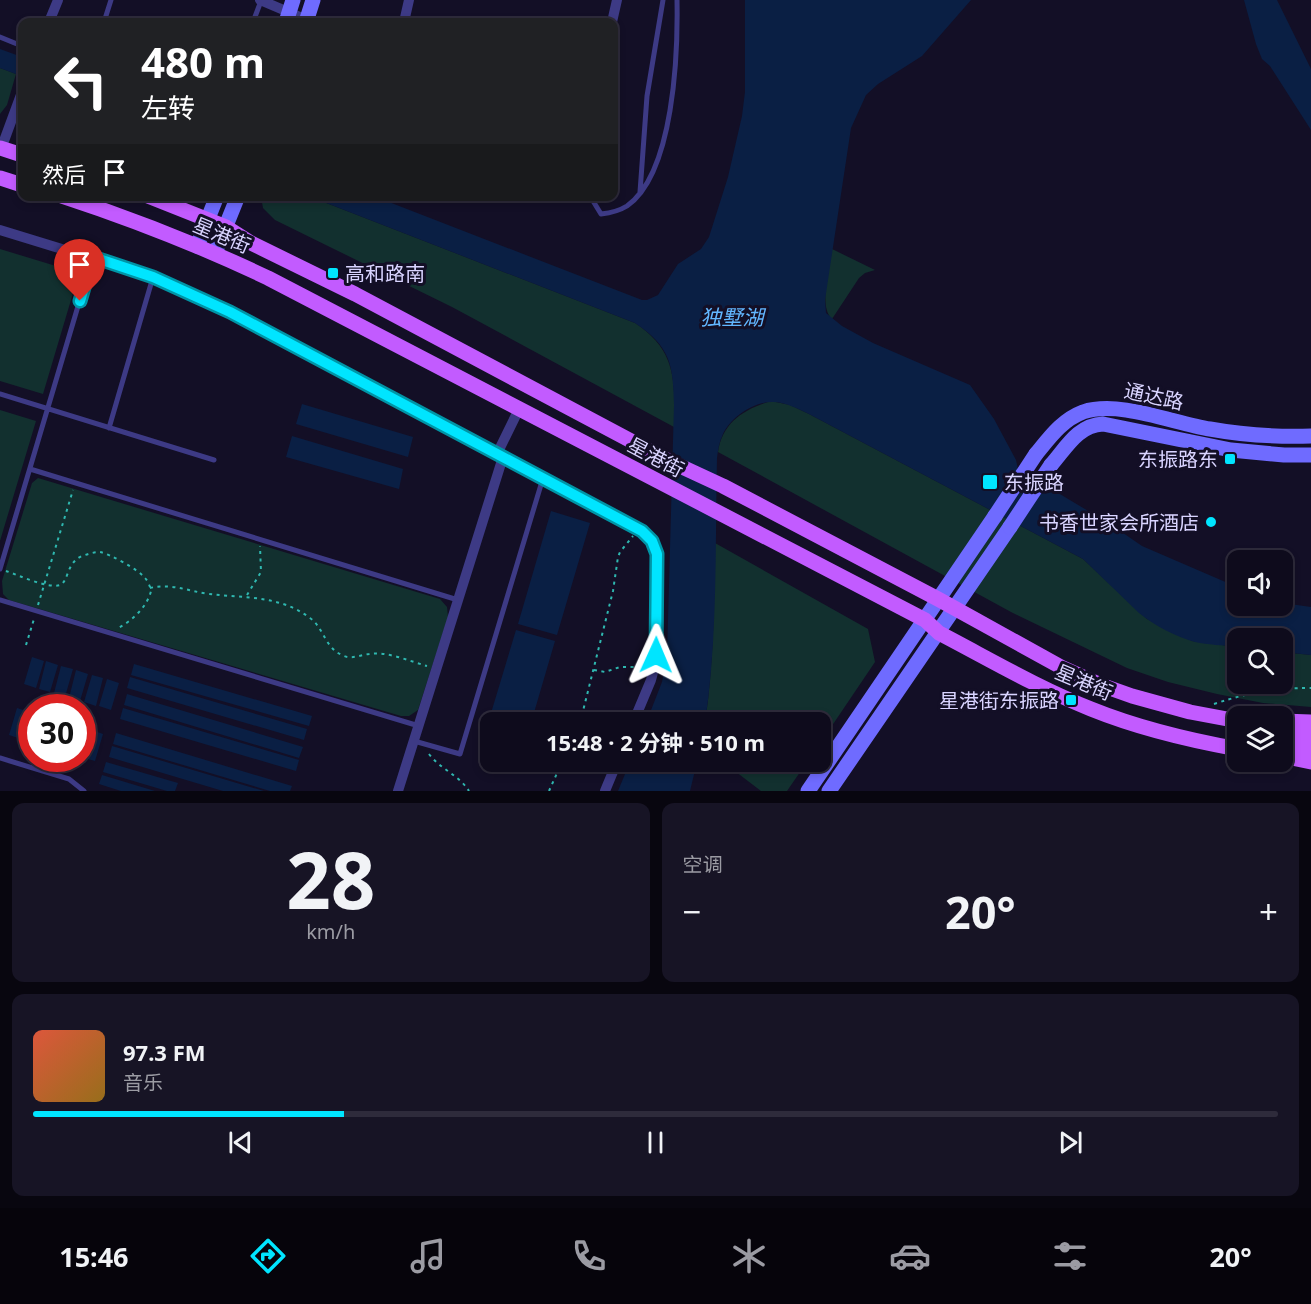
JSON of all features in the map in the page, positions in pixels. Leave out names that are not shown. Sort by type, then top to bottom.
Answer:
[{"type":"main road","points":[[308,18],[313,0]]},
{"type":"main road","points":[[0,148],[18,154]]},
{"type":"main road","points":[[0,178],[18,184]]},
{"type":"main road","name":"星港街","points":[[76,201],[215,253],[292,290],[925,620],[939,633],[1048,690],[1124,721],[1189,739],[1227,746]]},
{"type":"main road","name":"星港街","points":[[160,201],[226,227],[251,243],[355,294],[667,460],[723,486],[938,599],[1061,668],[1101,685],[1190,712],[1227,720]]},
{"type":"main road","points":[[197,246],[215,201]]},
{"type":"main road","points":[[215,253],[236,201]]},
{"type":"main road","name":"通达路","points":[[938,599],[1036,454],[1066,421],[1084,412],[1108,408],[1127,410],[1177,423],[1228,432],[1270,436],[1311,436]]},
{"type":"main road","name":"通达路","points":[[954,610],[1052,465],[1078,433],[1092,426],[1103,424],[1231,450],[1284,455],[1311,454]]},
{"type":"main road","points":[[808,791],[938,599]]},
{"type":"main road","points":[[829,791],[954,610]]},
{"type":"main road","points":[[1293,721],[1311,722]]},
{"type":"main road","points":[[1293,733],[1311,736]]},
{"type":"main road","points":[[1293,748],[1311,750]]},
{"type":"main road","points":[[1293,758],[1311,762]]},
{"type":"street","points":[[51,18],[58,0]]},
{"type":"street","points":[[261,0],[290,12]]},
{"type":"street","points":[[405,18],[409,0]]},
{"type":"street","points":[[613,18],[617,0]]},
{"type":"street","points":[[0,148],[18,102]]},
{"type":"street","points":[[0,230],[153,277],[204,299],[638,529],[652,541],[657,554],[655,668],[637,712]]},
{"type":"street","points":[[398,791],[419,742],[419,726],[500,455],[519,409]]},
{"type":"street","points":[[604,791],[613,772]]},
{"type":"lane","points":[[105,18],[111,0]]},
{"type":"lane","points":[[254,18],[261,0]]},
{"type":"lane","points":[[640,194],[647,96],[663,0]]},
{"type":"lane","points":[[593,201],[601,214],[627,206],[640,194],[656,167],[667,125],[676,63],[677,0]]},
{"type":"lane","points":[[0,37],[18,44]]},
{"type":"lane","points":[[0,569],[2,555],[30,470],[93,257]]},
{"type":"lane","points":[[109,428],[153,277]]},
{"type":"lane","points":[[0,394],[214,460]]},
{"type":"lane","points":[[30,470],[458,600]]},
{"type":"lane","points":[[419,742],[460,754],[543,478]]},
{"type":"lane","points":[[0,600],[419,726]]},
{"type":"lane","points":[[0,758],[69,779],[84,791]]},
{"type":"path","points":[[26,645],[75,483]]},
{"type":"path","points":[[583,712],[613,591],[620,552],[638,529]]},
{"type":"path","points":[[247,596],[261,572],[260,540]]},
{"type":"path","points":[[0,569],[45,584],[62,584],[75,560],[97,552],[112,557],[142,575],[150,588],[150,595],[136,615],[110,633]]},
{"type":"path","points":[[150,588],[170,586],[208,594],[247,596],[280,604],[309,617],[333,649],[341,655],[350,657],[370,653],[388,655],[436,669]]},
{"type":"path","points":[[594,670],[604,672],[624,667],[655,668]]},
{"type":"path","points":[[1209,706],[1247,693],[1275,688],[1311,688]]},
{"type":"path","points":[[419,742],[431,757],[452,772],[469,791]]},
{"type":"path","points":[[549,791],[558,772]]},
{"type":"green space","points":[[0,68],[16,74],[7,105],[0,114]]},
{"type":"green space","points":[[262,201],[321,201],[635,323],[659,345],[671,368],[674,427],[452,307],[275,220],[263,208]]},
{"type":"green space","points":[[0,249],[79,273],[43,394],[0,381]]},
{"type":"green space","points":[[832,249],[875,270],[859,278],[832,319],[828,313],[825,296]]},
{"type":"green space","points":[[771,401],[790,405],[809,414],[1083,559],[1147,619],[1192,641],[1227,646],[1227,694],[1293,694],[1293,653],[1311,655],[1311,707],[1263,703],[1168,682],[1127,668],[1011,612],[718,452],[720,442],[729,425],[752,408]]},
{"type":"green space","points":[[0,410],[36,421],[0,541]]},
{"type":"green space","points":[[38,478],[440,599],[447,607],[448,617],[418,710],[409,716],[401,716],[9,600],[3,594],[2,581],[32,483]]},
{"type":"green space","points":[[715,543],[868,629],[875,662],[831,727],[831,712],[706,712],[714,610]]},
{"type":"green space","points":[[736,772],[800,772],[787,791],[761,791]]},
{"type":"water","name":"独墅湖","points":[[745,0],[971,0],[922,56],[878,84],[866,95],[851,128],[825,300],[826,313],[842,326],[873,343],[970,385],[994,419],[1016,460],[1018,469],[1110,524],[1142,546],[1227,583],[1227,616],[1293,616],[1293,604],[1311,607],[1311,655],[1293,653],[1293,628],[1227,628],[1227,646],[1195,642],[1173,634],[1139,613],[1083,559],[809,414],[783,403],[766,402],[751,407],[731,422],[723,434],[718,449],[714,624],[706,712],[650,712],[662,682],[667,656],[674,405],[671,368],[663,349],[656,340],[635,323],[321,201],[386,201],[647,300],[658,295],[678,264],[701,249],[709,237],[728,177],[745,92]]},
{"type":"water","points":[[1244,0],[1277,0],[1311,69],[1311,130],[1270,66],[1262,59]]},
{"type":"water","points":[[0,49],[18,56],[18,76],[0,68]]},
{"type":"water","points":[[302,404],[413,437],[408,457],[296,424]]},
{"type":"water","points":[[292,436],[403,469],[399,489],[286,457]]},
{"type":"water","points":[[551,511],[590,523],[557,635],[518,624]]},
{"type":"water","points":[[516,630],[555,641],[534,712],[491,712]]},
{"type":"water","points":[[32,657],[44,661],[36,688],[24,684]]},
{"type":"water","points":[[46,661],[58,665],[50,692],[39,689]]},
{"type":"water","points":[[134,664],[312,716],[309,726],[131,675]]},
{"type":"water","points":[[61,666],[73,669],[66,694],[54,693]]},
{"type":"water","points":[[76,670],[88,674],[82,694],[70,694]]},
{"type":"water","points":[[92,675],[103,678],[96,706],[96,694],[86,694]]},
{"type":"water","points":[[130,677],[307,729],[304,740],[127,688]]},
{"type":"water","points":[[107,679],[119,683],[111,710],[99,706]]},
{"type":"water","points":[[127,694],[303,747],[299,758],[124,705]]},
{"type":"water","points":[[17,708],[18,738],[9,735]]},
{"type":"water","points":[[123,708],[299,760],[296,771],[120,719]]},
{"type":"water","points":[[96,731],[103,734],[96,758]]},
{"type":"water","points":[[116,733],[292,786],[290,791],[270,791],[113,744]]},
{"type":"water","points":[[112,746],[264,791],[223,791],[109,757]]},
{"type":"water","points":[[106,762],[178,783],[175,791],[167,791],[103,772]]},
{"type":"water","points":[[626,772],[695,772],[690,791],[618,791]]},
{"type":"water","points":[[102,775],[155,791],[121,791],[99,784]]},
{"type":"place","name":"高和路南","points":[[333,273]]},
{"type":"place","name":"东振路东","points":[[1230,459]]},
{"type":"place","name":"东振路","points":[[990,482]]},
{"type":"place","name":"书香世家会所酒店","points":[[1211,522]]},
{"type":"place","name":"星港街东振路","points":[[1071,700]]},
{"type":"route","points":[[80,301],[93,257],[165,282],[276,336],[642,531],[652,541],[657,554],[656,655]]}]
